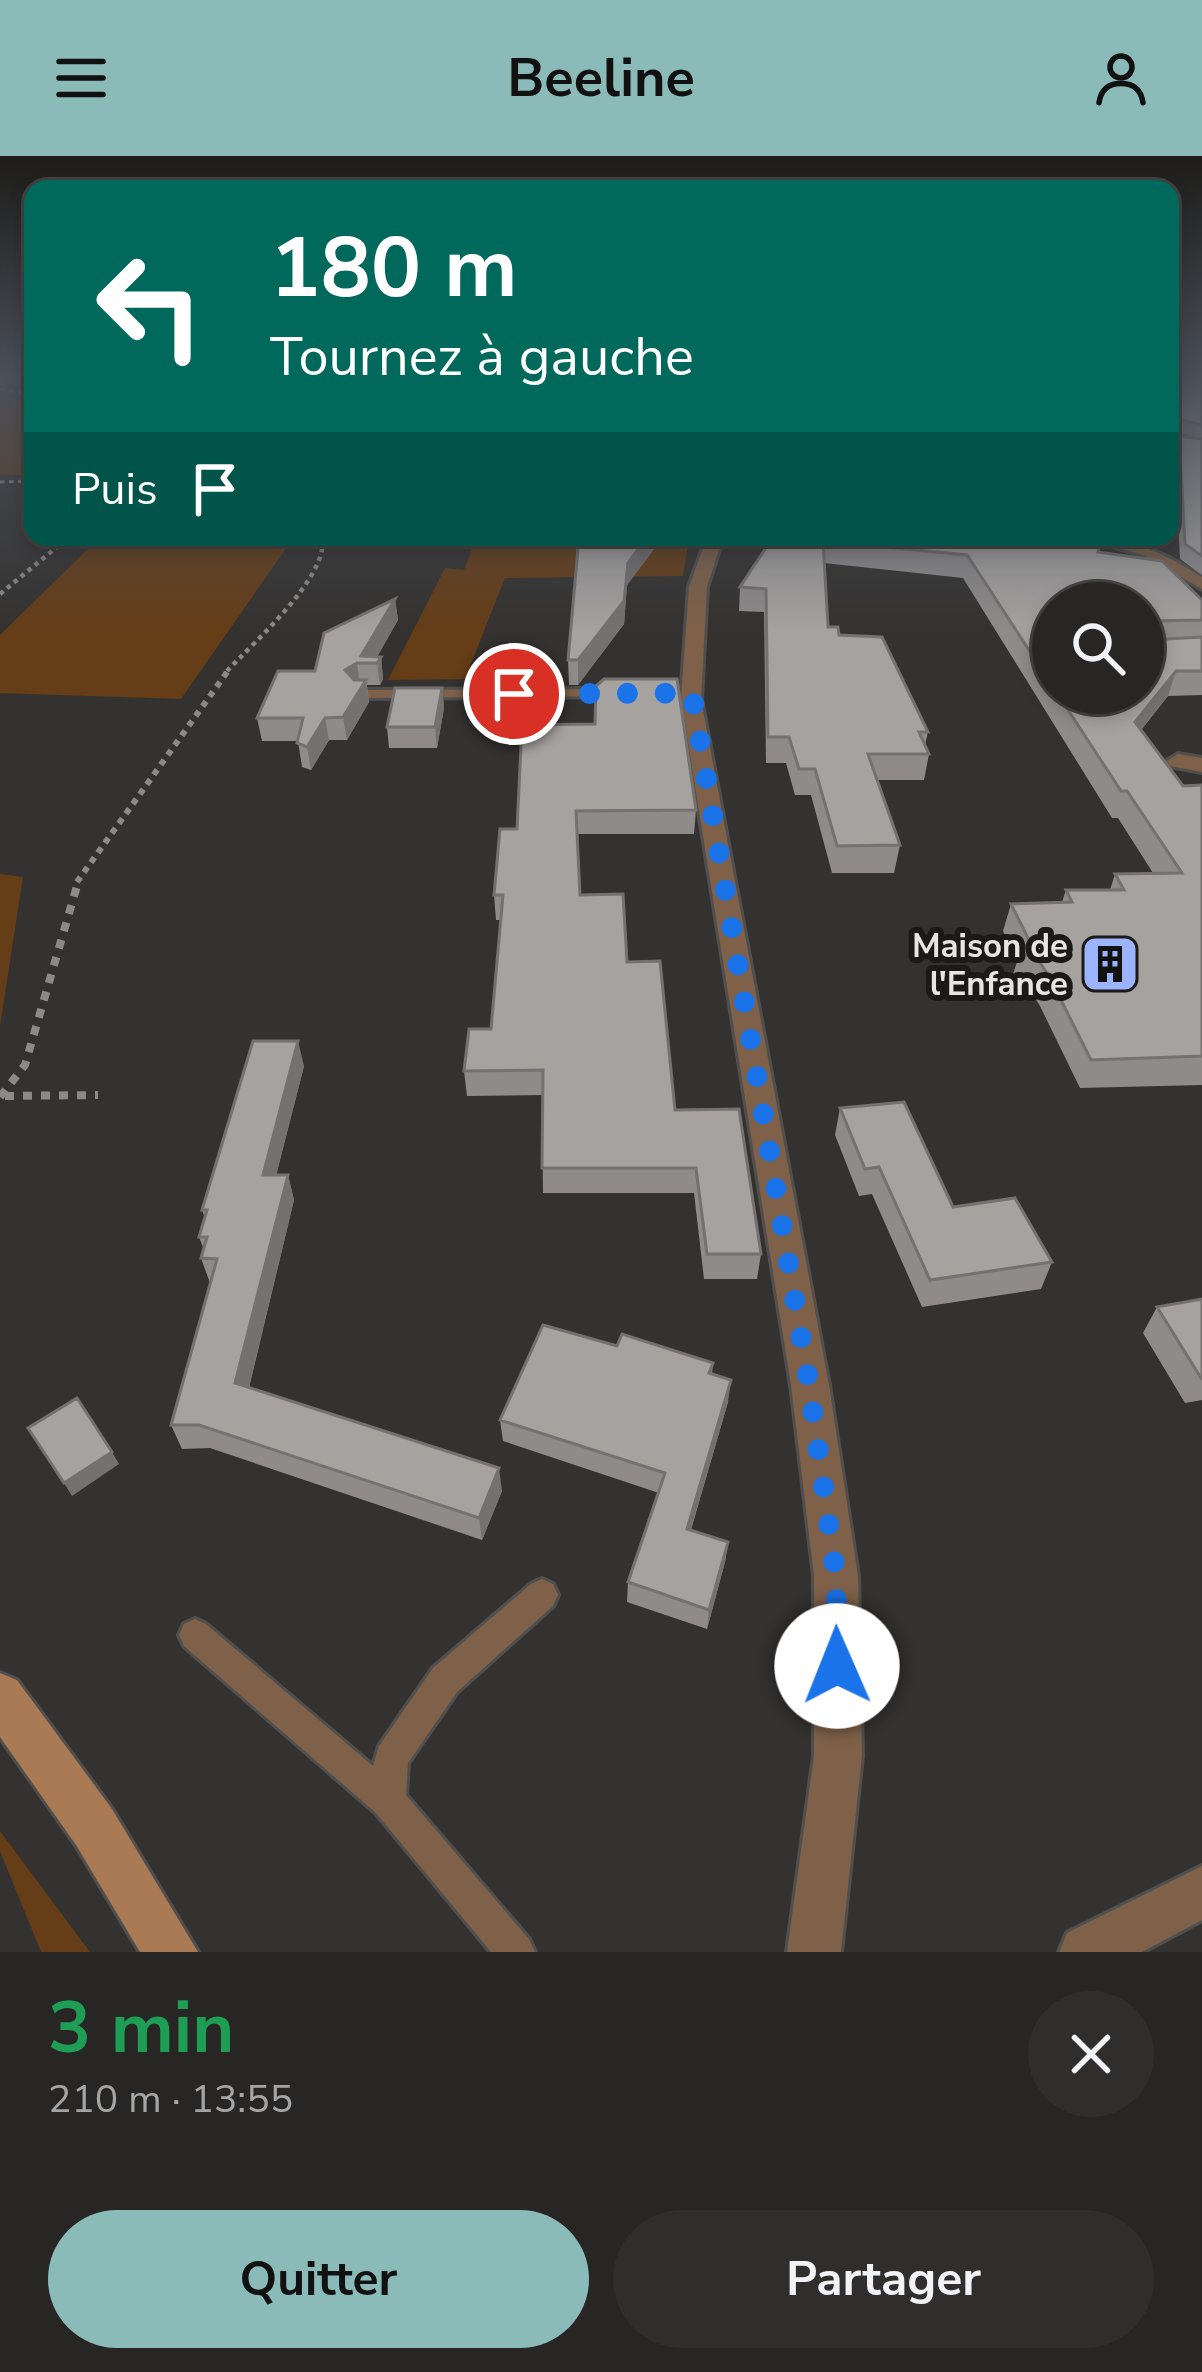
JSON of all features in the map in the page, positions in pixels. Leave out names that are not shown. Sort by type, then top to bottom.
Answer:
[{"type":"main road","points":[[0,1697],[94,1826],[171,1952]]},
{"type":"street","points":[[704,546],[680,693],[809,1384],[836,1576],[838,1756],[815,1949]]},
{"type":"street","points":[[1128,546],[1149,551],[1202,584]]},
{"type":"street","points":[[1086,1952],[1202,1892]]},
{"type":"lane","points":[[360,694],[645,693]]},
{"type":"lane","points":[[388,1802],[392,1758],[445,1680],[542,1594]]},
{"type":"lane","points":[[195,1635],[388,1802],[516,1952]]},
{"type":"path","points":[[0,594],[58,546]]},
{"type":"path","points":[[2,1096],[25,1065],[75,886],[221,677],[308,583],[324,546]]},
{"type":"path","points":[[2,1096],[98,1095]]},
{"type":"shaded area","points":[[0,463],[24,463],[24,475],[0,475]]},
{"type":"shaded area","points":[[91,546],[288,546],[181,699],[0,693],[0,635]]},
{"type":"shaded area","points":[[473,546],[688,546],[683,576],[505,578],[465,679],[388,680],[445,568],[464,570]]},
{"type":"shaded area","points":[[0,874],[23,877],[0,1026]]},
{"type":"shaded area","points":[[0,1831],[90,1952],[41,1952],[0,1851]]},
{"type":"building","points":[[1180,463],[1202,463],[1202,556],[1185,544]]},
{"type":"building","points":[[578,546],[640,546],[628,563],[624,601],[578,660],[568,660]]},
{"type":"building","points":[[767,546],[823,546],[828,627],[838,627],[839,635],[882,637],[928,732],[919,732],[929,754],[868,754],[900,845],[837,846],[815,769],[799,769],[789,737],[768,737],[766,589],[740,587]]},
{"type":"building","points":[[874,546],[1100,546],[1098,552],[1162,561],[1202,600],[1202,620],[1164,621],[1164,582],[1032,582],[1032,655],[967,555]]},
{"type":"building","points":[[395,599],[361,656],[381,657],[377,663],[357,663],[345,670],[354,680],[366,680],[343,717],[325,718],[307,747],[297,743],[303,718],[257,718],[278,671],[315,671],[324,633]]},
{"type":"building","points":[[1202,637],[1202,671],[1176,671],[1164,686],[1164,639]]},
{"type":"building","points":[[604,679],[677,679],[696,810],[576,811],[580,895],[623,894],[627,962],[660,961],[675,1110],[739,1109],[761,1254],[707,1254],[696,1168],[542,1168],[543,1070],[464,1071],[469,1029],[491,1029],[503,895],[494,895],[500,829],[517,829],[522,725],[595,724],[596,686]]},
{"type":"building","points":[[395,688],[442,688],[435,727],[387,727]]},
{"type":"building","points":[[1071,714],[1141,714],[1135,722],[1183,786],[1202,785],[1202,1056],[1091,1060],[1039,961],[1020,952],[1030,942],[1011,904],[1072,902],[1066,890],[1124,890],[1115,874],[1182,873],[1127,791],[1121,791]]},
{"type":"building","points":[[253,1041],[298,1041],[263,1175],[288,1175],[235,1383],[499,1468],[479,1518],[199,1425],[171,1425],[217,1259],[201,1258],[207,1237],[199,1237],[207,1210],[202,1210]]},
{"type":"building","points":[[904,1102],[953,1207],[1015,1198],[1052,1262],[930,1280],[879,1167],[865,1169],[840,1108]]},
{"type":"building","points":[[1202,1299],[1202,1377],[1201,1378],[1157,1307]]},
{"type":"building","points":[[543,1325],[617,1346],[622,1334],[713,1363],[709,1373],[731,1380],[687,1529],[728,1542],[709,1610],[628,1582],[665,1473],[500,1420]]},
{"type":"building","points":[[77,1398],[112,1452],[64,1483],[28,1428]]},
{"type":"place","name":"Maison de l'Enfance","points":[[1110,964]]},
{"type":"route","points":[[514,694],[692,693],[809,1384],[836,1576],[837,1666]]}]
